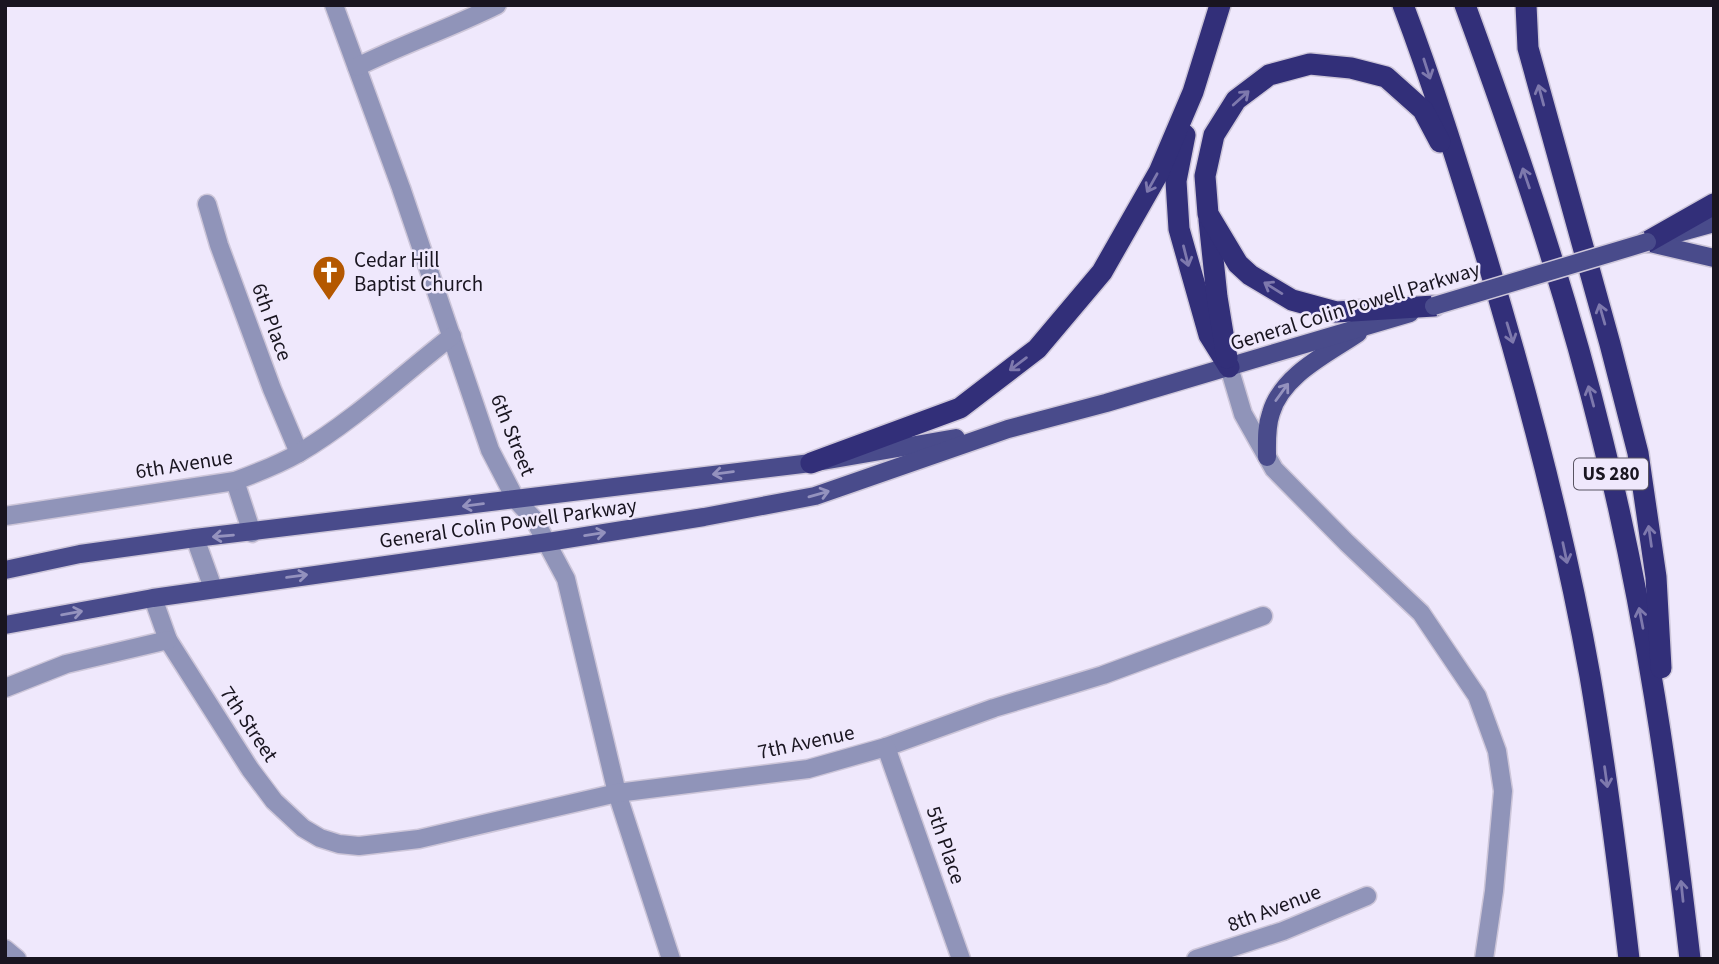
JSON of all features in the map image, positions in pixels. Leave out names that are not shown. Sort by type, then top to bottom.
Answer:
[{"type":"highway","points":[[1220,5],[1194,92],[1176,181],[1179,229],[1209,335],[1229,367]]},
{"type":"highway","name":"US 280","points":[[1403,5],[1468,195],[1517,358],[1576,603],[1603,754],[1629,959]]},
{"type":"highway","name":"US 280","points":[[1465,5],[1534,203],[1602,436],[1642,622],[1667,775],[1690,959]]},
{"type":"highway","points":[[1526,5],[1528,48],[1638,453],[1656,577],[1667,775]]},
{"type":"highway","points":[[1229,367],[1217,297],[1205,176],[1214,135],[1236,100],[1269,75],[1310,64],[1351,68],[1386,77],[1423,110],[1468,195]]},
{"type":"highway","points":[[811,463],[960,408],[1037,349],[1102,272],[1159,172],[1194,92]]},
{"type":"highway","points":[[1647,242],[1714,204]]},
{"type":"highway","points":[[1208,214],[1238,264],[1250,275],[1292,300],[1336,312],[1434,306]]},
{"type":"main road","name":"General Colin Powell Parkway","points":[[5,625],[213,588],[548,542],[815,496],[1008,429],[1229,367],[1714,223]]},
{"type":"main road","points":[[1647,242],[1714,258]]},
{"type":"main road","points":[[1267,457],[1269,416],[1282,391],[1310,366],[1371,325]]},
{"type":"main road","name":"General Colin Powell Parkway","points":[[5,570],[80,554],[195,538],[811,463],[1008,429]]},
{"type":"street","name":"6th Street","points":[[334,5],[452,335],[490,450],[516,499],[534,519],[548,542],[566,579],[617,793],[671,959]]},
{"type":"street","points":[[357,67],[392,49],[460,23],[497,5]]},
{"type":"street","name":"6th Place","points":[[207,204],[219,245],[272,389],[299,453]]},
{"type":"street","name":"6th Avenue","points":[[5,516],[235,481],[269,469],[299,453],[347,419],[452,335]]},
{"type":"street","points":[[1229,367],[1243,414],[1274,469],[1421,613],[1477,696],[1497,751],[1503,791],[1494,891],[1484,959]]},
{"type":"street","points":[[235,481],[252,533]]},
{"type":"street","points":[[195,538],[213,588]]},
{"type":"street","name":"7th Street","points":[[153,598],[168,640],[250,769],[274,801],[303,828],[320,838],[342,844]]},
{"type":"street","name":"7th Avenue","points":[[342,844],[379,844],[419,839],[617,793],[808,769],[886,747],[994,708],[1103,675],[1263,616]]},
{"type":"street","points":[[5,688],[66,664],[168,640]]},
{"type":"street","name":"5th Place","points":[[886,747],[961,959]]},
{"type":"street","name":"8th Avenue","points":[[1196,959],[1283,930],[1367,896]]},
{"type":"street","points":[[5,949],[17,959]]},
{"type":"place","name":"Cedar Hill Baptist Church","points":[[329,302]]}]
